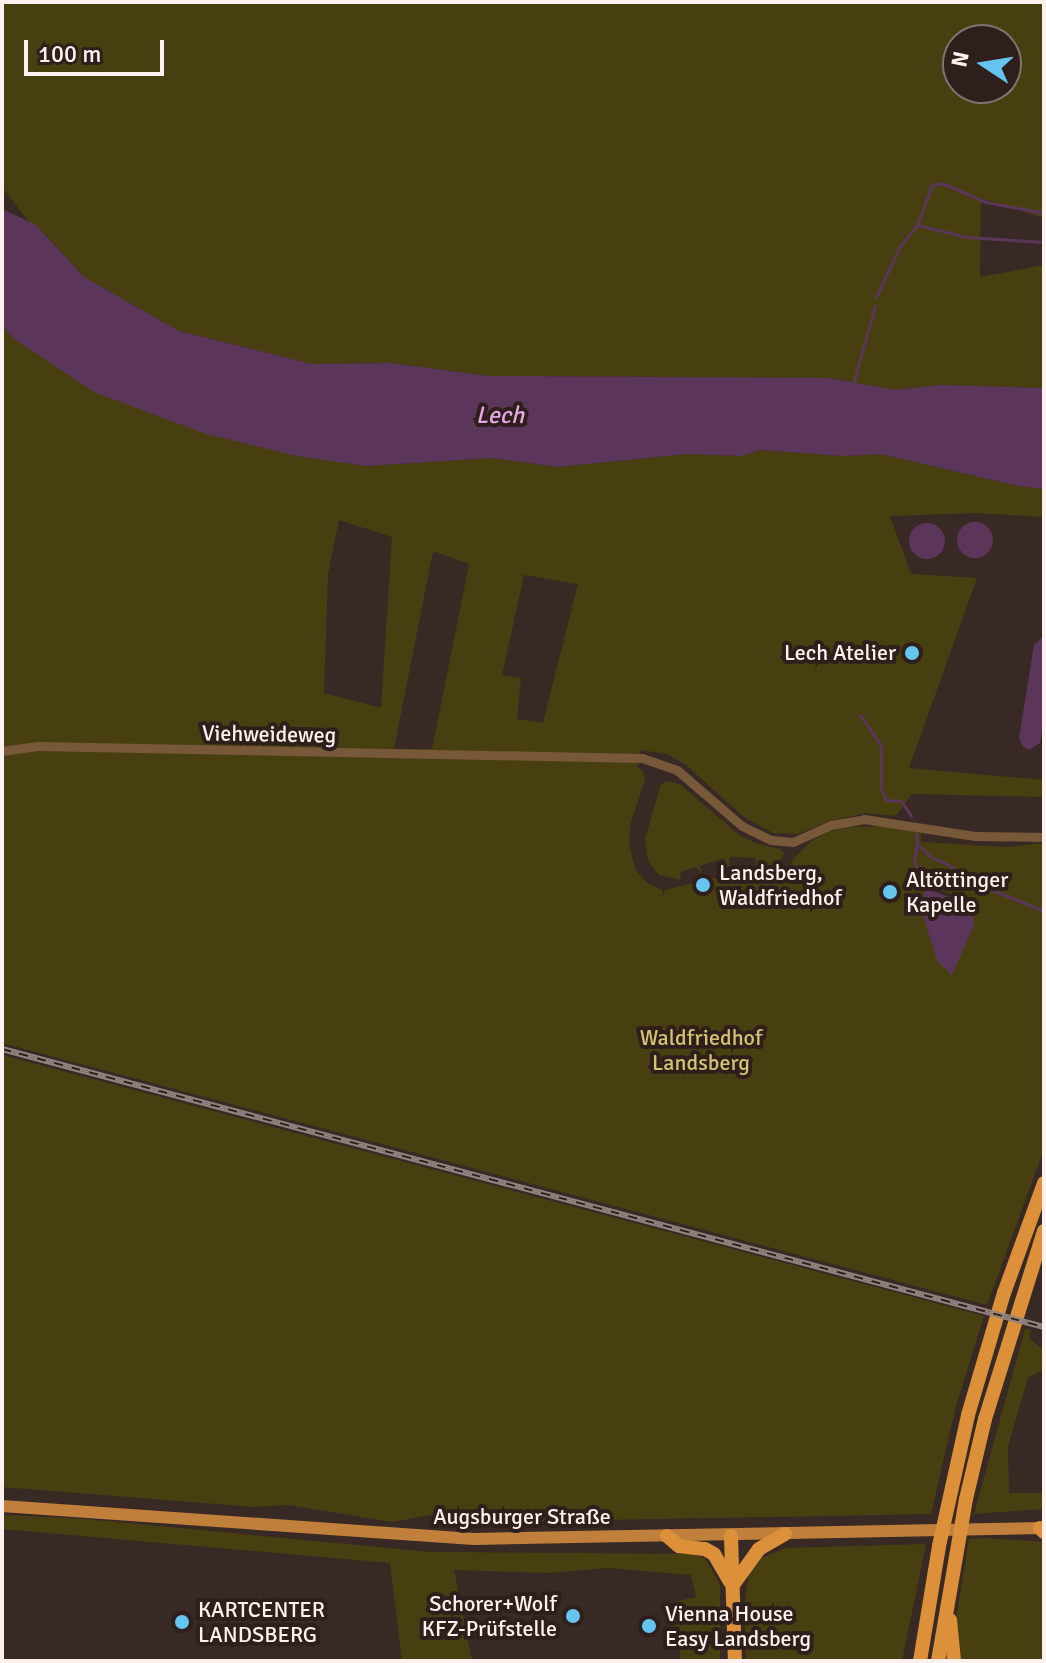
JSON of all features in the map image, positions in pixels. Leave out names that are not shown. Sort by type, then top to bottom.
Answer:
[{"type":"highway","points":[[920,1661],[925,1620],[976,1386],[1004,1293],[1044,1183]]},
{"type":"highway","points":[[938,1661],[954,1564],[985,1419],[1044,1231]]},
{"type":"highway","points":[[732,1586],[759,1549],[785,1534]]},
{"type":"highway","points":[[667,1536],[679,1546],[705,1549],[714,1554],[732,1586]]},
{"type":"highway","points":[[731,1536],[735,1661]]},
{"type":"highway","points":[[954,1564],[950,1630],[954,1661]]},
{"type":"highway","points":[[910,1661],[925,1620]]},
{"type":"main road","name":"Augsburger Straße","points":[[2,1506],[430,1538],[731,1536],[1043,1529]]},
{"type":"street","name":"Viehweideweg","points":[[2,751],[38,746],[621,757],[660,763],[691,780],[752,833],[782,842],[800,841],[831,825],[864,819],[975,836],[1044,837]]},
{"type":"green space","points":[[2,2],[1044,2],[1044,218],[981,198],[980,277],[1044,265],[1044,388],[940,385],[895,390],[829,378],[488,376],[391,363],[312,364],[179,331],[84,277],[45,234],[29,222],[2,187]]},
{"type":"green space","name":"Waldfriedhof Landsberg","points":[[2,325],[13,338],[60,368],[366,466],[493,458],[557,467],[687,454],[742,456],[761,450],[844,456],[881,454],[1018,486],[1044,489],[1044,517],[976,513],[890,516],[911,574],[977,578],[909,768],[1044,780],[1044,797],[912,794],[896,816],[866,813],[829,821],[798,834],[773,833],[744,817],[686,765],[667,754],[641,750],[637,767],[643,771],[645,779],[630,826],[629,843],[635,869],[647,883],[662,890],[663,898],[665,890],[730,874],[785,874],[794,858],[813,840],[828,832],[850,827],[893,826],[921,833],[921,842],[1007,847],[1044,843],[1044,1149],[987,1305],[2,1043]],"holes":[[[339,520],[392,537],[381,708],[324,693],[328,574]],[[433,551],[469,564],[432,749],[394,749]],[[524,575],[578,584],[543,723],[517,719],[521,678],[502,675]],[[935,888],[964,899],[972,910],[952,975],[922,911],[926,889]]]},
{"type":"green space","points":[[667,781],[681,785],[739,835],[755,843],[780,849],[784,853],[777,866],[771,869],[755,865],[756,858],[733,857],[729,858],[730,866],[727,867],[724,858],[700,866],[702,874],[696,867],[680,872],[681,880],[659,875],[648,861],[645,839],[661,784]]},
{"type":"green space","points":[[2,1055],[984,1316],[956,1406],[931,1514],[499,1522],[447,1512],[392,1522],[288,1505],[254,1507],[2,1487]]},
{"type":"green space","points":[[1025,1329],[1031,1330],[1029,1338],[1044,1351],[1044,1369],[1028,1378],[1008,1446],[1009,1493],[1044,1493],[1044,1509],[974,1514]]},
{"type":"green space","points":[[2,1515],[85,1519],[430,1552],[693,1554],[705,1558],[720,1585],[720,1661],[680,1661],[680,1630],[663,1618],[673,1602],[696,1597],[691,1575],[608,1568],[549,1573],[454,1570],[472,1661],[402,1661],[390,1563],[2,1529]]},
{"type":"green space","points":[[969,1539],[1044,1542],[1044,1661],[958,1661],[954,1631]]},
{"type":"green space","points":[[926,1544],[902,1661],[746,1661],[744,1607],[749,1572],[759,1559],[785,1548]]},
{"type":"water","name":"Lech","points":[[2,209],[36,225],[84,277],[179,331],[312,364],[391,363],[488,376],[829,378],[895,390],[940,385],[1044,388],[1044,489],[1018,486],[881,454],[844,456],[761,450],[742,456],[687,454],[557,467],[493,458],[366,466],[297,456],[206,434],[94,392],[13,338],[2,325]]},
{"type":"water","points":[[975,522],[988,527],[993,540],[988,553],[975,558],[962,553],[957,540],[962,527]]},
{"type":"water","points":[[927,523],[940,528],[945,541],[940,554],[927,559],[914,554],[909,541],[914,528]]},
{"type":"water","points":[[1044,636],[1044,716],[1040,743],[1029,750],[1023,747],[1019,738],[1034,645]]},
{"type":"water","points":[[926,889],[964,902],[972,909],[974,925],[952,975],[937,961],[922,911],[921,900]]},
{"type":"waterway","points":[[917,225],[932,185],[942,183],[986,202],[1044,213]]},
{"type":"waterway","points":[[876,297],[900,246],[917,225],[967,237],[1044,242]]},
{"type":"waterway","points":[[853,384],[875,306]]},
{"type":"waterway","points":[[860,715],[881,745],[881,789],[886,800],[901,801],[911,816]]},
{"type":"waterway","points":[[916,834],[917,844],[931,857],[953,867],[960,877],[1044,911]]},
{"type":"waterway","points":[[917,845],[914,859],[920,879]]},
{"type":"waterway","points":[[924,885],[926,889]]},
{"type":"railway","points":[[2,1049],[1044,1327]]},
{"type":"place","name":"Lech Atelier","points":[[912,653]]},
{"type":"place","name":"Landsberg, Waldfriedhof","points":[[703,885]]},
{"type":"place","name":"Altöttinger Kapelle","points":[[890,892]]},
{"type":"place","name":"Schorer+Wolf KFZ-Prüfstelle","points":[[573,1616]]},
{"type":"place","name":"KARTCENTER LANDSBERG","points":[[182,1622]]},
{"type":"place","name":"Vienna House Easy Landsberg","points":[[649,1626]]}]
